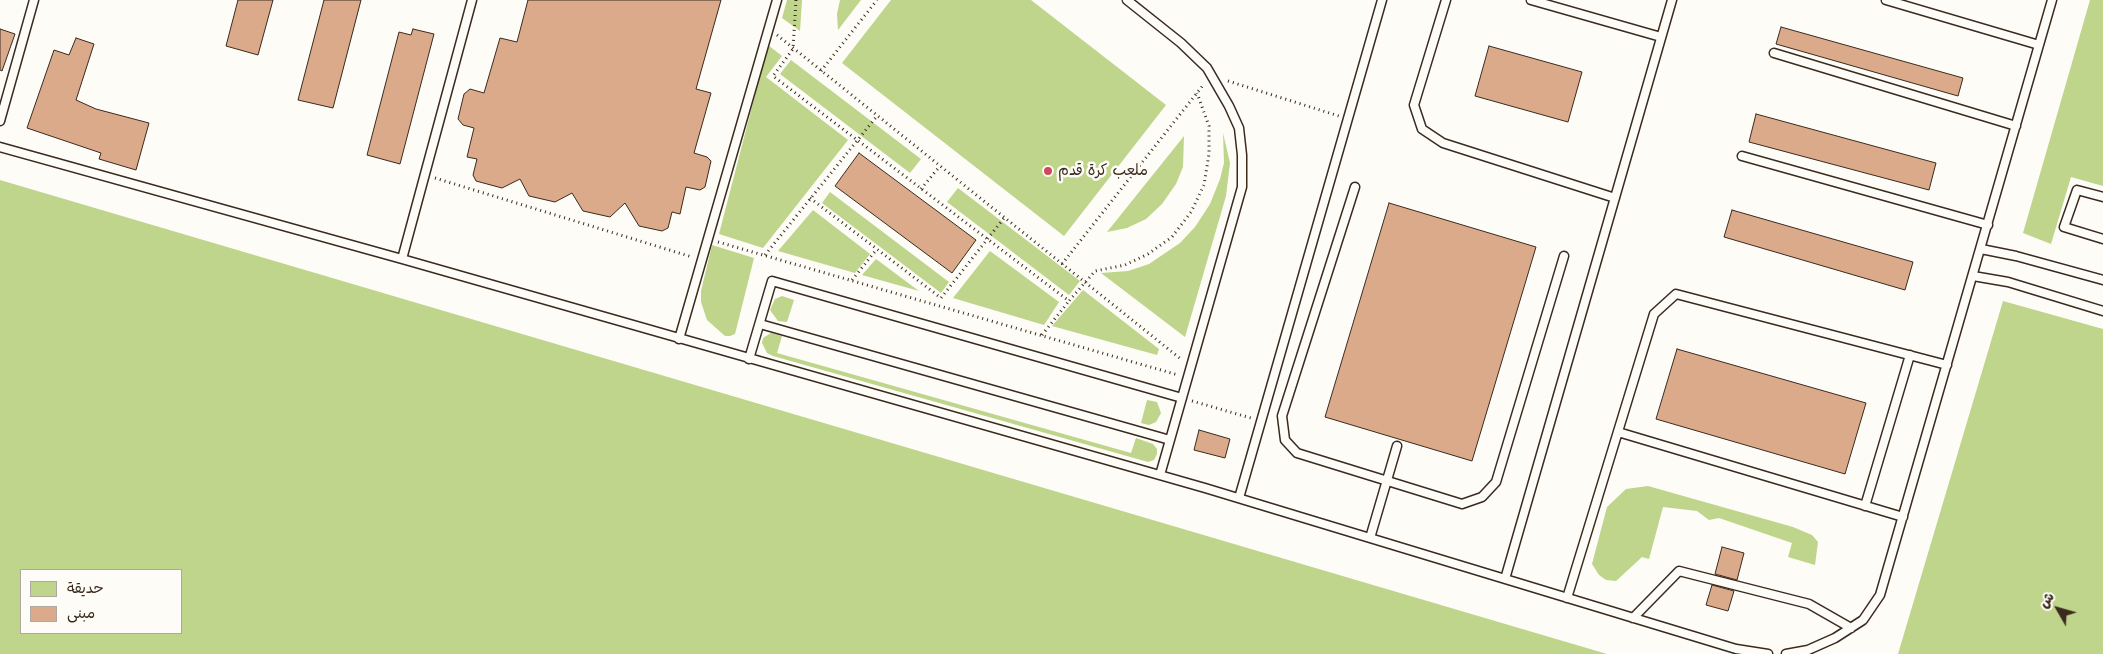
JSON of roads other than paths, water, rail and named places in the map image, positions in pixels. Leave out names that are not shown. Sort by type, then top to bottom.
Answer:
[{"type":"lane","points":[[0,121],[34,0]]},
{"type":"lane","points":[[402,259],[471,0]]},
{"type":"lane","points":[[679,339],[777,0]]},
{"type":"lane","points":[[1127,0],[1181,43],[1207,68],[1239,128],[1242,155],[1242,187],[1160,475]]},
{"type":"lane","points":[[1240,498],[1382,0]]},
{"type":"lane","points":[[1446,0],[1414,105],[1422,130],[1443,143],[1615,198]]},
{"type":"lane","points":[[1531,0],[1661,37]]},
{"type":"lane","points":[[1505,579],[1672,0]]},
{"type":"lane","points":[[1886,0],[2039,45]]},
{"type":"lane","points":[[1786,654],[1808,650],[1851,628],[1863,620],[1880,595],[2052,0]]},
{"type":"lane","points":[[1774,53],[2016,126]]},
{"type":"lane","points":[[0,147],[402,259],[1160,475],[1736,649],[1768,654]]},
{"type":"lane","points":[[1742,156],[1988,225]]},
{"type":"lane","points":[[1355,187],[1282,416],[1285,440],[1297,453],[1462,504],[1482,497],[1496,482],[1564,256]]},
{"type":"lane","points":[[2103,197],[2077,190],[2064,227],[2103,239]]},
{"type":"lane","points":[[1981,249],[2016,256],[2103,280]]},
{"type":"lane","points":[[1973,276],[2008,282],[2103,311]]},
{"type":"lane","points":[[749,359],[772,281],[1182,398]]},
{"type":"lane","points":[[1568,598],[1654,314],[1676,294],[1947,365]]},
{"type":"lane","points":[[760,324],[1170,440]]},
{"type":"lane","points":[[1865,506],[1910,355]]},
{"type":"lane","points":[[1618,432],[1903,517]]},
{"type":"lane","points":[[1370,538],[1397,446]]},
{"type":"lane","points":[[1632,618],[1679,571],[1809,604],[1851,628]]},
{"type":"place","name":"ملعب كرة قدم","points":[[1048,171]]}]
